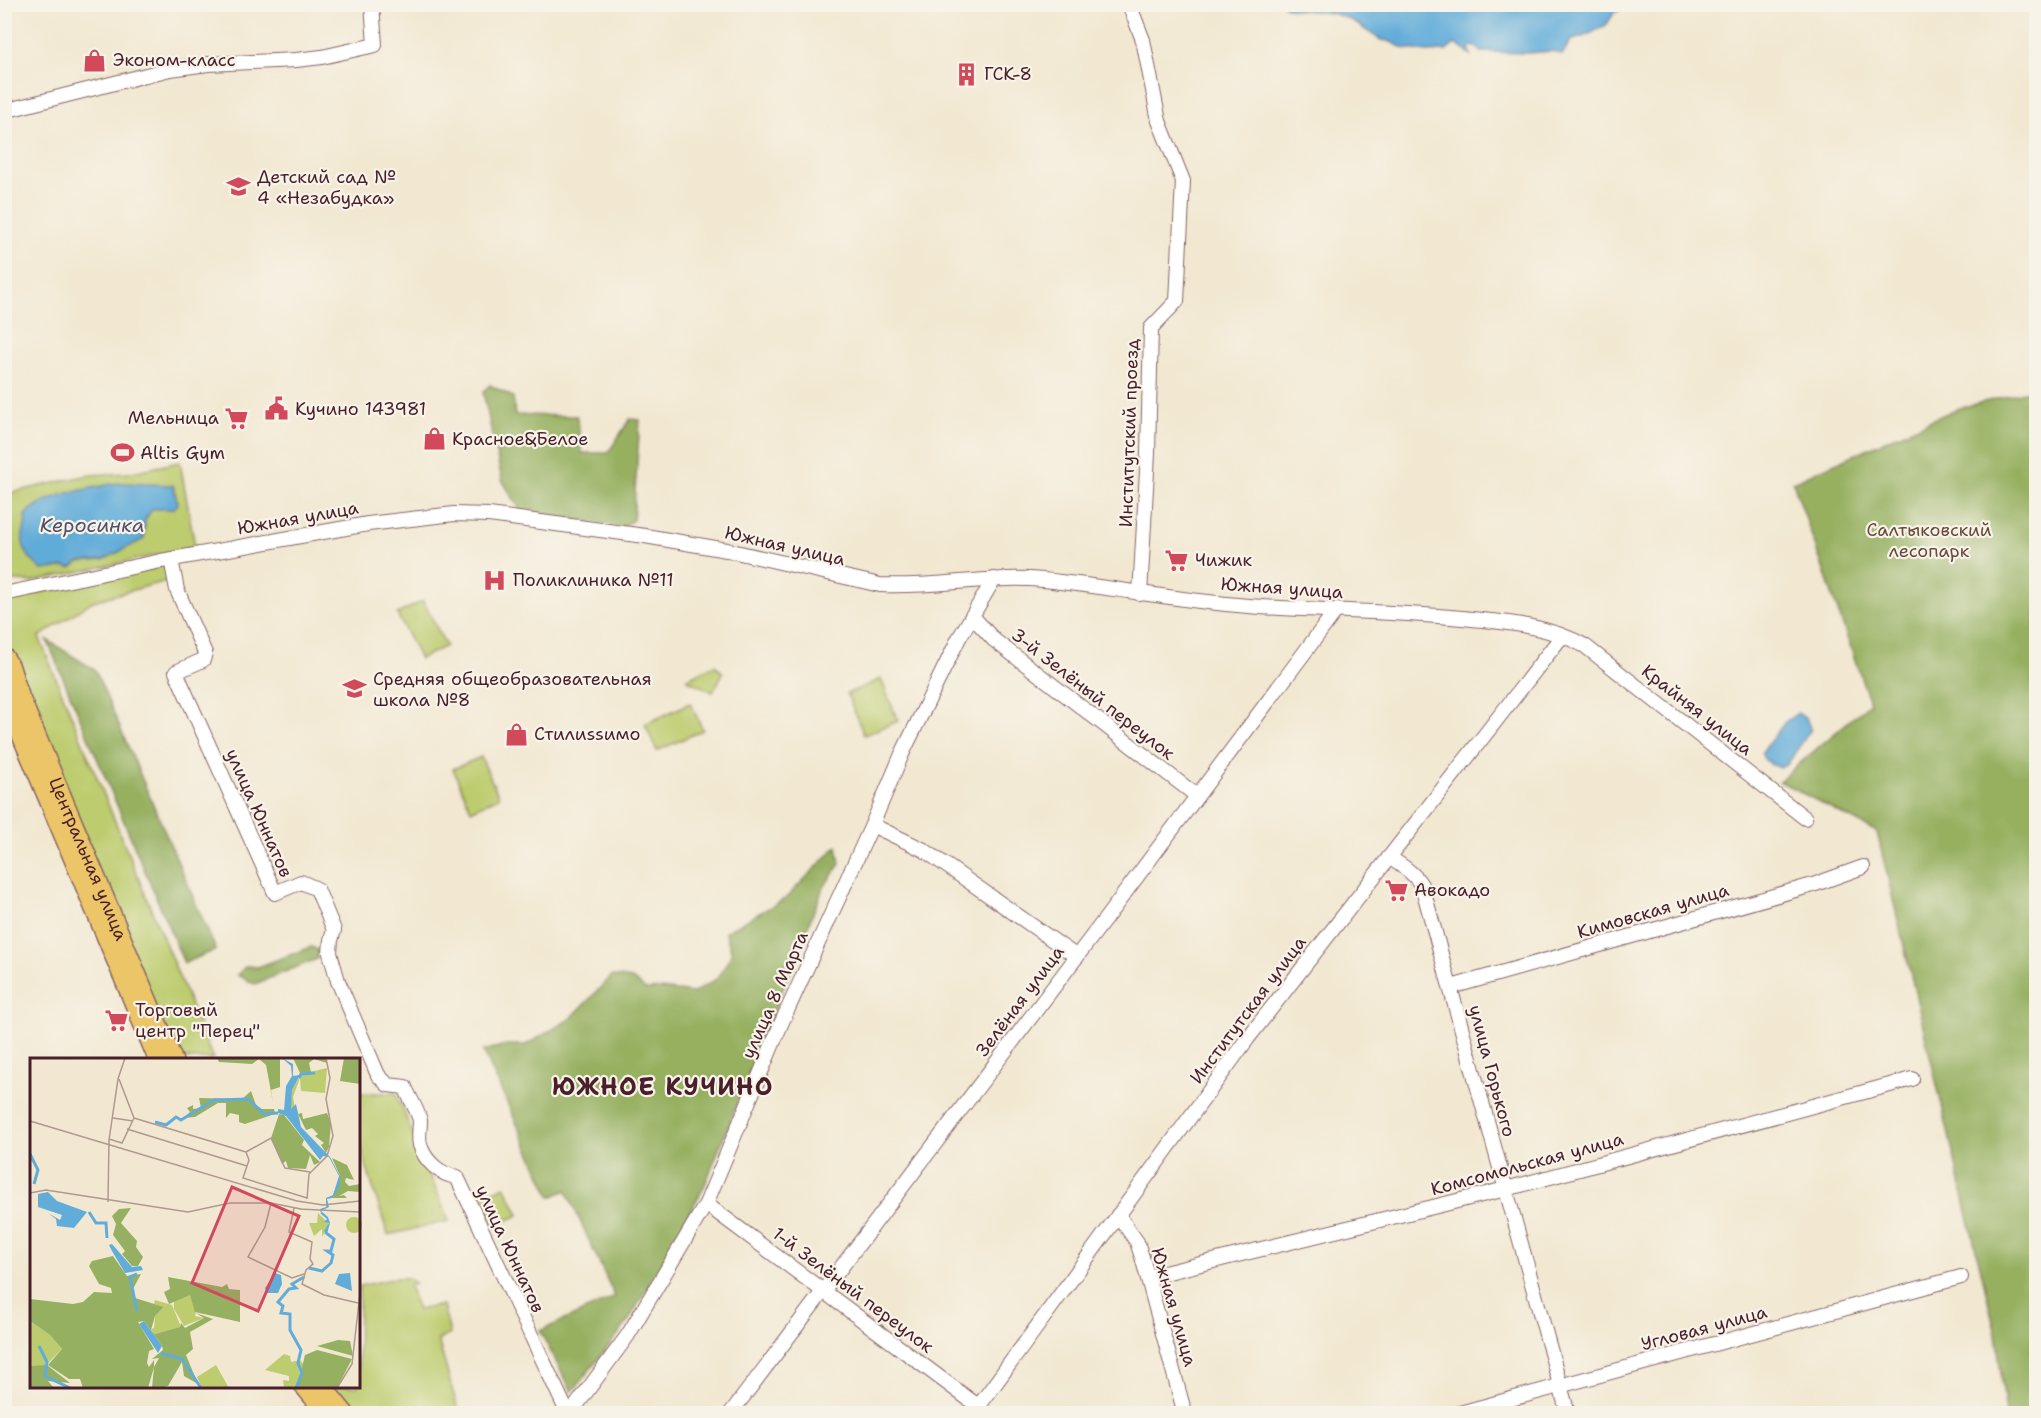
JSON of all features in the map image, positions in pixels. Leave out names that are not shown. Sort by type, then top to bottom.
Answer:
[{"type":"main road","name":"Центральная улица","points":[[4,657],[10,666],[158,1058]]},
{"type":"main road","name":"Центральная улица","points":[[4,694],[111,931],[173,1058]]},
{"type":"main road","points":[[306,1388],[327,1413]]},
{"type":"main road","points":[[324,1388],[345,1413]]},
{"type":"street","points":[[4,111],[170,69],[208,64],[304,59],[375,45],[372,4]]},
{"type":"street","name":"Институтский проезд","points":[[1129,4],[1143,40],[1159,121],[1183,181],[1177,301],[1151,328],[1140,594]]},
{"type":"street","name":"Южная улица","points":[[4,594],[171,559],[368,524],[489,514],[727,550],[880,585],[905,587],[994,579],[1043,580],[1140,594],[1271,607],[1420,614],[1521,623],[1562,636]]},
{"type":"street","name":"улица Юннатов","points":[[171,559],[177,590],[205,653],[203,660],[176,672],[275,893],[301,882],[317,889],[334,930],[330,953],[338,981],[378,1075],[388,1085],[405,1086],[420,1121],[418,1128],[420,1144],[426,1157],[437,1169],[457,1177],[569,1413]]},
{"type":"street","name":"улица 8 Марта","points":[[569,1413],[628,1335],[706,1204],[781,1024],[902,754],[972,616],[994,579]]},
{"type":"street","name":"Зелёная улица","points":[[730,1413],[1077,957],[1337,609]]},
{"type":"street","name":"3-й Зелёный переулок","points":[[972,616],[994,640],[1197,796]]},
{"type":"street","name":"Крайняя улица","points":[[1562,636],[1585,646],[1805,818]]},
{"type":"street","name":"Институтская улица","points":[[976,1409],[1248,1038],[1562,636]]},
{"type":"street","points":[[872,825],[924,849],[1077,957]]},
{"type":"street","name":"улица Горького","points":[[1389,857],[1420,881],[1424,889],[1568,1413]]},
{"type":"street","name":"Кимовская улица","points":[[1451,987],[1813,885],[1863,867]]},
{"type":"street","name":"Комсомольская улица","points":[[1148,1277],[1506,1189],[1912,1079]]},
{"type":"street","name":"1-й Зелёный переулок","points":[[706,1204],[823,1290],[976,1409]]},
{"type":"street","name":"Южная улица","points":[[1118,1215],[1137,1242],[1185,1413]]},
{"type":"street","name":"Угловая улица","points":[[1456,1413],[1961,1277]]},
{"type":"green space","points":[[490,385],[513,397],[515,415],[577,416],[582,453],[608,453],[630,419],[640,420],[633,520],[622,527],[521,511],[502,480],[483,392]]},
{"type":"green space","name":"Салтыковский лесопарк","points":[[2036,389],[2036,1413],[2006,1414],[1996,1334],[1877,832],[1779,781],[1870,703],[1793,482],[1956,409]]},
{"type":"green space","points":[[180,462],[195,547],[31,582],[5,580],[4,520],[8,519],[5,494],[89,475],[127,473]]},
{"type":"green space","points":[[164,566],[167,569],[170,580],[93,601],[39,637],[213,1058],[176,1058],[12,665],[5,636],[4,600]]},
{"type":"green space","points":[[423,601],[446,646],[420,659],[397,614]]},
{"type":"green space","points":[[47,640],[95,670],[216,950],[184,963]]},
{"type":"green space","points":[[715,665],[723,673],[713,692],[686,679]]},
{"type":"green space","points":[[881,679],[898,721],[864,735],[847,694]]},
{"type":"green space","points":[[690,703],[703,730],[657,751],[645,724]]},
{"type":"green space","points":[[481,757],[499,797],[471,810],[453,769]]},
{"type":"green space","points":[[837,846],[840,864],[823,888],[704,1187],[628,1322],[572,1392],[540,1331],[615,1297],[566,1190],[551,1197],[483,1051],[506,1045],[526,1045],[570,1019],[612,976],[632,979],[646,990],[661,989],[694,993],[718,978],[732,953],[725,932],[785,899]]},
{"type":"green space","points":[[311,947],[318,950],[317,959],[255,984],[237,975],[246,966],[258,967]]},
{"type":"green space","points":[[360,1093],[396,1093],[449,1221],[388,1235],[360,1146]]},
{"type":"green space","points":[[505,1186],[519,1215],[492,1227],[479,1198]]},
{"type":"green space","points":[[408,1278],[415,1283],[409,1286],[418,1310],[443,1305],[450,1334],[438,1340],[459,1413],[349,1413],[327,1388],[360,1388],[360,1286]]},
{"type":"water","points":[[1631,4],[1614,13],[1603,27],[1571,40],[1562,55],[1552,51],[1480,52],[1478,48],[1472,46],[1469,48],[1471,55],[1455,44],[1446,51],[1426,52],[1403,48],[1381,40],[1349,19],[1332,13],[1292,9],[1282,5]]},
{"type":"water","name":"Керосинка","points":[[121,483],[173,485],[178,504],[173,509],[152,509],[145,520],[144,539],[103,560],[79,562],[71,568],[42,570],[31,559],[25,551],[23,541],[25,515],[54,497]]},
{"type":"water","points":[[1798,713],[1806,719],[1811,729],[1787,765],[1779,768],[1765,760],[1761,753],[1785,722]]},
{"type":"place","name":"Эконом-класс","points":[[95,60]]},
{"type":"place","name":"ГСК-8","points":[[966,74]]},
{"type":"place","name":"Детский сад № 4 «Незабудка»","points":[[239,187]]},
{"type":"place","name":"Кучино 143981","points":[[277,409]]},
{"type":"place","name":"Мельница","points":[[237,418]]},
{"type":"place","name":"Красное&Белое","points":[[434,439]]},
{"type":"place","name":"Altis Gym","points":[[122,453]]},
{"type":"place","name":"Чижик","points":[[1177,560]]},
{"type":"place","name":"Поликлиника №11","points":[[495,580]]},
{"type":"place","name":"Средняя общеобразовательная школа №8","points":[[355,689]]},
{"type":"place","name":"Стилиssимо","points":[[516,734]]},
{"type":"place","name":"Авокадо","points":[[1396,890]]},
{"type":"place","name":"Торговый центр \"Перец\"","points":[[117,1020]]},
{"type":"district","name":"ЮЖНОЕ КУЧИНО","points":[[663,1087]]}]
